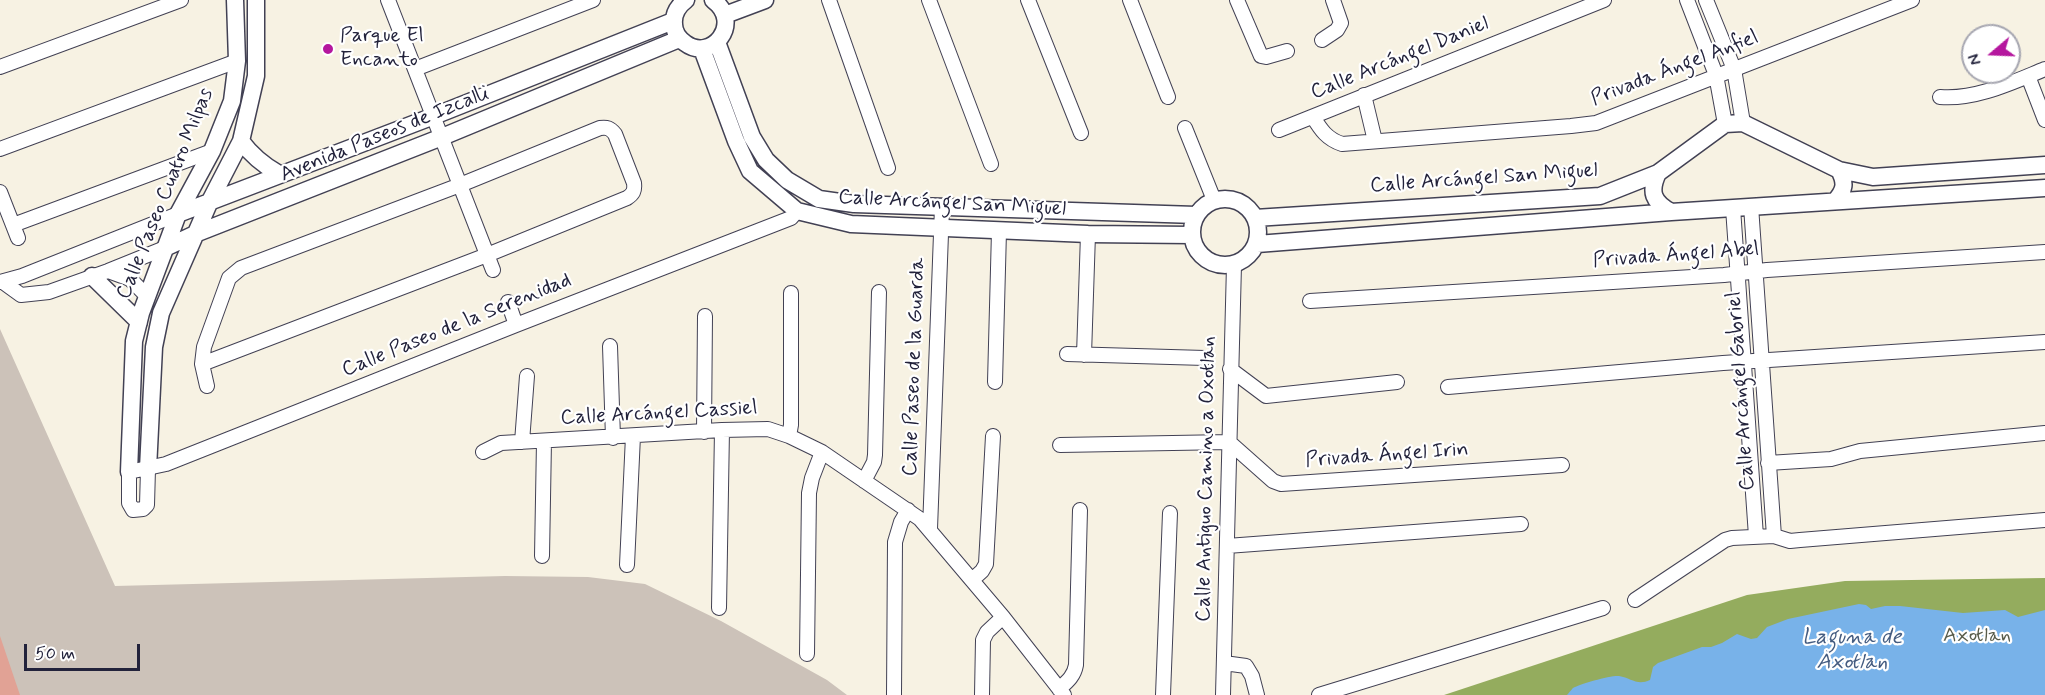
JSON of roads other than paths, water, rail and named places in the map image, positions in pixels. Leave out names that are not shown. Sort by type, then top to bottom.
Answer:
[{"type":"street","points":[[0,68],[181,0]]},
{"type":"street","name":"Calle Paseo Cuatro Milpas","points":[[235,0],[237,61],[232,101],[212,151],[178,214],[147,296],[134,341],[129,472],[129,503],[133,510],[143,509],[147,505],[154,347],[161,313],[210,201],[241,141],[256,76],[256,0]]},
{"type":"street","points":[[388,0],[493,270]]},
{"type":"street","points":[[686,0],[675,12],[673,21],[675,31],[679,39],[689,47],[702,49],[717,42],[725,29],[717,4],[765,0]]},
{"type":"street","points":[[829,0],[888,168]]},
{"type":"street","points":[[929,0],[991,164]]},
{"type":"street","points":[[1028,0],[1081,133]]},
{"type":"street","points":[[1130,0],[1168,97]]},
{"type":"street","points":[[1237,0],[1261,56],[1266,57],[1287,51]]},
{"type":"street","points":[[1322,40],[1337,30],[1341,23],[1333,0]]},
{"type":"street","name":"Calle Arcángel Daniel","points":[[1279,130],[1604,0]]},
{"type":"street","points":[[1688,0],[1716,75],[1725,124],[1743,123],[1839,170],[1873,177],[2045,165]]},
{"type":"street","points":[[1706,0],[1734,69],[1743,123]]},
{"type":"street","name":"Privada Ángel Anfiel","points":[[1313,117],[1320,130],[1331,140],[1342,144],[1596,123],[1912,0]]},
{"type":"street","points":[[415,69],[595,4]]},
{"type":"street","name":"Avenida Paseos de Izcalli","points":[[178,214],[434,117],[673,21]]},
{"type":"street","name":"Avenida Paseos de Izcalli","points":[[1,282],[21,295],[31,295],[49,292],[100,274],[679,39]]},
{"type":"street","name":"Calle Arcángel San Miguel","points":[[717,42],[753,137],[766,160],[787,180],[819,199],[854,204],[1196,215]]},
{"type":"street","name":"Calle Arcángel San Miguel","points":[[702,49],[736,141],[750,171],[796,211],[851,224],[1088,234],[1192,235]]},
{"type":"street","points":[[0,149],[237,61]]},
{"type":"street","points":[[1940,97],[1954,98],[1977,94],[2045,69]]},
{"type":"street","points":[[2028,76],[2045,120]]},
{"type":"street","points":[[1364,95],[1375,141]]},
{"type":"street","name":"Calle Arcángel San Miguel","points":[[1256,218],[1600,196],[1623,189],[1658,173],[1725,124]]},
{"type":"street","points":[[202,364],[487,255],[627,198],[632,195],[634,183],[615,134],[606,127],[600,128],[460,185],[241,268],[229,278],[204,347],[202,364],[207,386]]},
{"type":"street","points":[[1185,128],[1214,200]]},
{"type":"street","points":[[241,141],[251,155],[264,166],[279,174]]},
{"type":"street","points":[[0,192],[15,231],[212,151]]},
{"type":"street","points":[[1835,201],[1843,192],[1844,180],[1839,170]]},
{"type":"street","points":[[1658,173],[1653,184],[1654,196],[1660,206],[1671,212]]},
{"type":"street","points":[[1257,244],[1671,212],[2045,188]]},
{"type":"street","points":[[1214,200],[1233,200],[1250,210],[1256,218],[1259,231],[1257,244],[1248,257],[1234,265],[1222,266],[1211,263],[1201,256],[1195,246],[1192,235],[1196,215],[1214,200]]},
{"type":"street","name":"Calle Paseo de la Guarda","points":[[930,529],[942,207]]},
{"type":"street","name":"Calle Arcángel Gabriel","points":[[1751,207],[1774,536]]},
{"type":"street","name":"Calle Arcángel Gabriel","points":[[1733,208],[1756,536]]},
{"type":"street","name":"Calle Paseo de la Serenidad","points":[[129,472],[166,464],[791,218],[796,211]]},
{"type":"street","points":[[1,282],[22,276],[178,214]]},
{"type":"street","points":[[994,382],[999,231]]},
{"type":"street","points":[[1084,355],[1088,234]]},
{"type":"street","name":"Privada Ángel Abel","points":[[1310,300],[2045,252]]},
{"type":"street","name":"Calle Antiguo Camino a Oxotlan","points":[[1223,695],[1234,265]]},
{"type":"street","points":[[100,274],[130,279],[147,296]]},
{"type":"street","points":[[100,274],[139,322]]},
{"type":"street","points":[[864,481],[874,462],[875,455],[879,292]]},
{"type":"street","points":[[789,436],[791,425],[791,293]]},
{"type":"street","points":[[508,302],[516,325]]},
{"type":"street","points":[[704,432],[705,316]]},
{"type":"street","points":[[1448,387],[1761,360],[2045,342]]},
{"type":"street","points":[[610,346],[612,438]]},
{"type":"street","points":[[1067,354],[1205,358]]},
{"type":"street","points":[[1230,369],[1266,396],[1397,382]]},
{"type":"street","points":[[522,442],[527,376]]},
{"type":"street","name":"Calle Arcángel Cassiel","points":[[483,452],[501,443],[722,430],[768,429],[789,436],[822,452],[908,510],[930,529],[1062,692]]},
{"type":"street","points":[[719,608],[722,430]]},
{"type":"street","points":[[1768,464],[1831,459],[1860,451],[2045,433]]},
{"type":"street","points":[[627,566],[633,436]]},
{"type":"street","points":[[972,580],[986,564],[993,436]]},
{"type":"street","points":[[542,556],[544,441]]},
{"type":"street","points":[[1060,446],[1229,442]]},
{"type":"street","name":"Privada Ángel Irin","points":[[1229,442],[1273,481],[1281,484],[1562,465]]},
{"type":"street","points":[[807,654],[809,493],[822,452]]},
{"type":"street","points":[[894,695],[895,542],[901,522],[908,510]]},
{"type":"street","points":[[1062,692],[1075,672],[1076,665],[1080,510]]},
{"type":"street","points":[[1163,695],[1170,513]]},
{"type":"street","points":[[1635,600],[1725,540],[1743,536],[1774,536],[1790,541],[2045,520]]},
{"type":"street","points":[[1227,546],[1521,524]]},
{"type":"street","points":[[1319,695],[1604,608]]},
{"type":"street","points":[[982,695],[983,640],[987,632],[1003,617]]},
{"type":"street","points":[[1224,663],[1246,666],[1252,676],[1257,695]]},
{"type":"water","name":"Laguna de Axotlan","points":[[1859,604],[1871,609],[1900,606],[1963,613],[2005,610],[2018,617],[2045,610],[2045,695],[1567,695],[1577,686],[1609,677],[1619,676],[1645,682],[1650,680],[1653,667],[1658,663],[1702,647],[1722,643],[1737,634],[1751,639],[1757,638],[1767,627],[1788,619]]},
{"type":"place","name":"Parque El Encanto","points":[[328,49]]},
{"type":"park label","name":"Axotlan","points":[[1977,637]]}]
